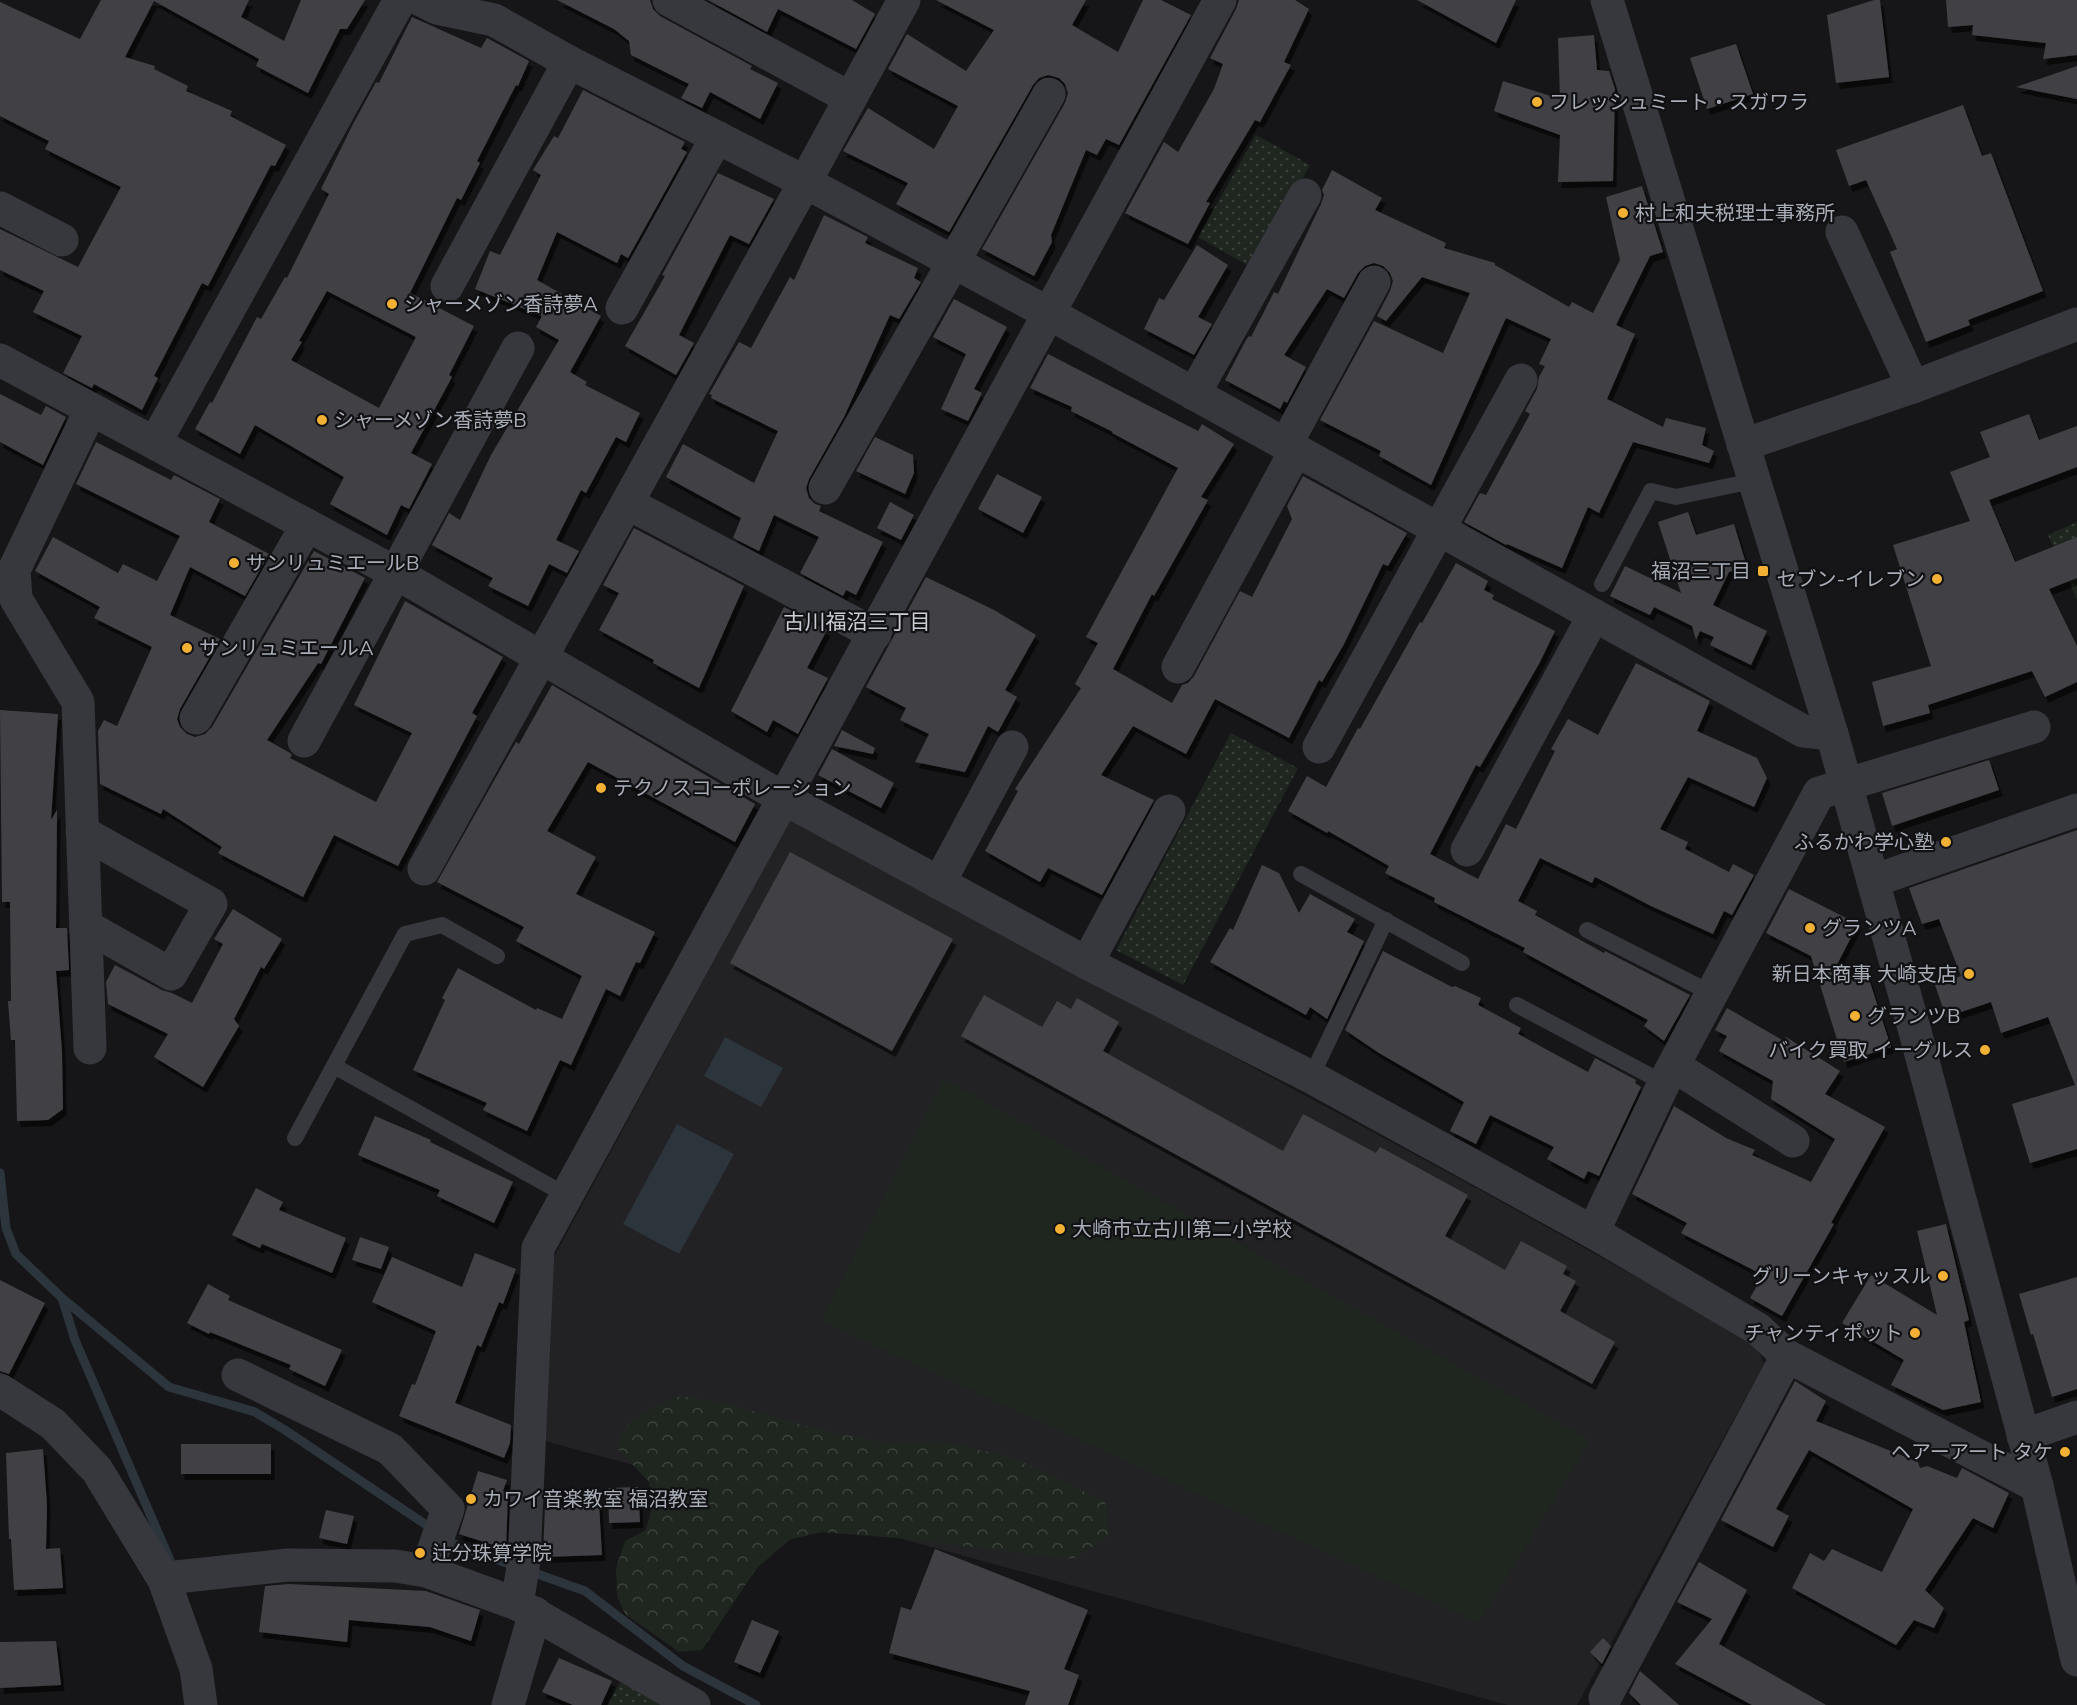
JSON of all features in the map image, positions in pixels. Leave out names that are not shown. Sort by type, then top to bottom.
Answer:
[{"type":"street","points":[[155,443],[400,0]]},
{"type":"street","points":[[421,0],[437,8],[494,20],[569,62],[805,182],[1050,314],[1803,731],[1832,734]]},
{"type":"street","points":[[669,0],[850,98]]},
{"type":"street","points":[[424,869],[904,0]]},
{"type":"street","points":[[508,1705],[524,1590],[538,1248],[1220,0]]},
{"type":"street","points":[[1607,0],[1832,734],[2037,1486],[2077,1660]]},
{"type":"street","points":[[447,286],[569,62]]},
{"type":"street","points":[[825,488],[1049,94]]},
{"type":"street","points":[[622,308],[717,137]]},
{"type":"street","points":[[1194,394],[1305,195]]},
{"type":"street","points":[[0,208],[62,240]]},
{"type":"street","points":[[1842,232],[1913,387]]},
{"type":"street","points":[[1178,667],[1374,282]]},
{"type":"street","points":[[1743,445],[1913,387],[2077,324]]},
{"type":"street","points":[[304,741],[518,348]]},
{"type":"street","points":[[0,360],[396,573],[783,798],[1087,963],[1311,1077],[1593,1232],[1758,1329],[1787,1356],[2037,1486]]},
{"type":"street","points":[[1318,747],[1521,380]]},
{"type":"street","points":[[90,1048],[78,702],[16,599],[14,570],[91,409]]},
{"type":"street","points":[[627,503],[874,634]]},
{"type":"street","points":[[196,718],[307,525]]},
{"type":"street","points":[[1467,850],[1594,615]]},
{"type":"street","points":[[1593,1232],[1669,1075],[1819,793],[2034,727]]},
{"type":"street","points":[[939,883],[1012,747]]},
{"type":"street","points":[[1873,881],[2077,810]]},
{"type":"street","points":[[1087,963],[1169,811]]},
{"type":"street","points":[[82,832],[211,904],[171,974],[86,926]]},
{"type":"street","points":[[1669,1075],[1792,1142]]},
{"type":"street","points":[[1605,1698],[1787,1356]]},
{"type":"street","points":[[238,1375],[390,1449],[448,1509],[426,1571]]},
{"type":"street","points":[[0,1390],[53,1424],[97,1470],[178,1577],[201,1705]]},
{"type":"street","points":[[2023,1436],[2077,1417]]},
{"type":"street","points":[[178,1577],[288,1565],[395,1566],[524,1590],[694,1705]]},
{"type":"lane","points":[[1602,584],[1651,490],[1676,496],[1754,481]]},
{"type":"lane","points":[[1300,874],[1462,963]]},
{"type":"lane","points":[[1311,1077],[1386,920]]},
{"type":"lane","points":[[295,1138],[405,934],[442,925],[497,956]]},
{"type":"lane","points":[[1587,930],[1713,994]]},
{"type":"lane","points":[[1516,1005],[1669,1075]]},
{"type":"lane","points":[[334,1066],[566,1195]]},
{"type":"shaded area","name":"大崎市立古川第二小学校","points":[[791,818],[1480,1190],[1755,1343],[1764,1364],[1577,1705],[1508,1705],[545,1441],[548,1268]]},
{"type":"shaded area","points":[[725,1037],[783,1068],[761,1107],[704,1076]]},
{"type":"shaded area","points":[[677,1124],[734,1154],[679,1254],[623,1224]]},
{"type":"green space","points":[[1256,135],[1310,165],[1252,268],[1198,237]]},
{"type":"green space","points":[[2077,522],[2077,600],[2048,535]]},
{"type":"green space","points":[[1231,733],[1298,768],[1183,985],[1116,950]]},
{"type":"green space","points":[[944,1079],[1590,1440],[1479,1623],[821,1321]]},
{"type":"green space","points":[[681,1396],[728,1404],[825,1431],[887,1443],[940,1441],[1011,1457],[1105,1502],[1109,1536],[1073,1559],[897,1538],[821,1532],[789,1540],[756,1569],[702,1650],[679,1652],[625,1614],[617,1596],[616,1568],[625,1541],[646,1530],[652,1507],[649,1482],[616,1447],[628,1424],[657,1405]]},
{"type":"green space","points":[[620,1682],[665,1705],[608,1705]]},
{"type":"building","points":[[101,0],[249,0],[241,17],[284,41],[301,0],[365,0],[347,29],[340,29],[308,93],[256,66],[259,59],[154,1],[125,57],[155,66],[154,69],[188,86],[186,91],[232,111],[230,116],[286,145],[275,166],[271,165],[208,286],[202,283],[154,376],[158,378],[142,410],[94,384],[92,388],[63,373],[82,336],[33,312],[44,291],[0,270],[0,229],[78,267],[121,187],[45,149],[49,141],[0,116],[0,2],[80,39]]},
{"type":"building","points":[[557,0],[650,0],[653,9],[660,16],[752,66],[750,69],[778,83],[760,119],[710,92],[702,108],[681,98],[689,84],[631,55],[629,41],[614,29]]},
{"type":"building","points":[[708,0],[852,0],[875,14],[856,49],[778,9],[767,32]]},
{"type":"building","points":[[936,0],[1086,0],[1072,25],[1118,52],[1143,0],[1161,0],[1191,15],[1119,145],[1106,139],[1097,155],[1086,150],[1051,235],[1052,242],[1034,276],[982,249],[1065,103],[1068,93],[1065,84],[1059,78],[1048,75],[1039,78],[1033,85],[949,232],[896,204],[908,183],[843,151],[868,108],[934,149],[958,106],[888,69],[907,34],[966,71],[994,30]]},
{"type":"building","points":[[1239,0],[1295,0],[1309,9],[1284,62],[1291,65],[1260,122],[1255,120],[1206,202],[1210,203],[1188,244],[1125,213],[1164,142],[1178,152],[1214,89],[1223,64],[1210,58]]},
{"type":"building","points":[[1417,0],[1516,0],[1496,43]]},
{"type":"building","points":[[1880,0],[1889,77],[1836,83],[1827,15]]},
{"type":"building","points":[[1946,0],[2077,0],[2077,55],[2043,59],[2046,43],[1972,35],[1973,25],[1948,27]]},
{"type":"building","points":[[412,17],[481,48],[487,38],[529,61],[477,161],[480,163],[461,200],[457,198],[410,293],[474,326],[449,375],[452,377],[411,453],[432,464],[409,509],[401,505],[387,535],[330,504],[344,477],[255,425],[240,454],[195,429],[210,402],[212,403],[257,317],[261,319],[285,277],[287,278],[329,194],[321,189],[353,124],[376,82],[379,83]],"holes":[[[327,291],[416,337],[379,408],[291,360]]]},
{"type":"building","points":[[1594,35],[1597,70],[1609,71],[1615,89],[1613,181],[1558,182],[1560,135],[1494,111],[1503,81],[1560,99],[1558,38]]},
{"type":"building","points":[[1736,44],[1753,94],[1707,109],[1690,58]]},
{"type":"building","points":[[2077,66],[2077,99],[2016,87]]},
{"type":"building","points":[[583,90],[685,142],[681,149],[687,152],[628,258],[621,254],[617,263],[557,232],[537,280],[601,316],[570,372],[587,382],[585,385],[640,413],[626,442],[616,437],[586,493],[581,490],[556,540],[579,551],[567,573],[549,564],[528,606],[488,586],[493,578],[432,545],[449,513],[460,520],[491,455],[559,340],[536,327],[542,316],[475,289],[490,251],[500,255],[541,175],[533,170],[554,136],[558,138]]},
{"type":"building","points":[[1963,105],[1982,156],[1991,153],[2043,291],[1968,320],[1970,325],[1926,342],[1890,252],[1897,249],[1866,180],[1849,186],[1836,150]]},
{"type":"building","points":[[1332,170],[1382,198],[1375,210],[1446,243],[1444,248],[1495,263],[1569,307],[1572,302],[1593,313],[1620,260],[1606,197],[1642,186],[1663,252],[1650,256],[1616,325],[1635,334],[1607,399],[1663,427],[1666,418],[1706,428],[1702,445],[1714,451],[1709,463],[1633,442],[1599,513],[1588,507],[1562,568],[1506,545],[1464,522],[1480,493],[1486,495],[1530,414],[1525,411],[1537,389],[1539,377],[1545,366],[1539,364],[1551,339],[1506,318],[1431,485],[1379,456],[1381,451],[1320,420],[1374,321],[1443,353],[1470,293],[1422,277],[1386,321],[1377,316],[1393,281],[1390,273],[1383,266],[1374,263],[1365,266],[1358,273],[1344,298],[1327,289],[1284,355],[1306,367],[1287,403],[1284,401],[1280,409],[1225,380],[1274,292],[1278,294],[1321,204],[1324,195],[1322,190]]},
{"type":"building","points":[[718,173],[774,199],[749,244],[730,235],[679,335],[694,343],[676,375],[625,346],[665,276],[662,275]]},
{"type":"building","points":[[824,215],[868,237],[865,243],[918,268],[914,278],[921,282],[899,319],[890,315],[844,417],[806,488],[809,498],[821,506],[819,511],[883,542],[856,595],[846,590],[843,596],[800,573],[819,537],[774,515],[759,551],[733,538],[741,518],[666,477],[683,444],[754,483],[778,431],[711,398],[712,395],[709,394],[739,342],[751,348],[790,277],[794,280]]},
{"type":"building","points":[[1197,245],[1228,265],[1198,317],[1212,324],[1194,355],[1144,329],[1159,298],[1164,300]]},
{"type":"building","points":[[954,299],[1007,327],[974,389],[982,393],[968,421],[941,409],[966,354],[933,337]]},
{"type":"building","points":[[1048,354],[1198,431],[1202,424],[1234,444],[1201,497],[1208,500],[1154,596],[1152,594],[1113,669],[1172,703],[1182,685],[1188,683],[1194,676],[1240,591],[1252,597],[1292,519],[1287,506],[1303,476],[1407,533],[1388,566],[1383,564],[1344,644],[1322,682],[1319,680],[1289,738],[1215,699],[1186,754],[1133,726],[1101,775],[1154,800],[1102,895],[1048,868],[1040,882],[985,851],[1018,791],[1015,789],[1081,688],[1075,684],[1098,643],[1086,637],[1178,468],[1071,411],[1072,407],[1030,388]]},
{"type":"building","points":[[0,394],[41,415],[46,406],[66,417],[43,465],[0,442]]},
{"type":"building","points":[[2029,414],[2039,440],[2077,426],[2077,467],[1989,500],[2015,562],[2077,537],[2077,578],[2049,589],[2077,646],[2077,682],[2045,697],[2032,671],[1928,705],[1930,713],[1883,726],[1872,682],[1931,666],[1893,545],[1970,521],[1950,472],[1990,457],[1980,432]]},
{"type":"building","points":[[875,437],[913,455],[914,473],[905,494],[856,471]]},
{"type":"building","points":[[96,442],[171,480],[174,475],[220,499],[209,522],[269,554],[245,596],[190,567],[170,615],[220,639],[180,709],[177,719],[180,727],[187,734],[195,737],[205,734],[212,727],[314,551],[365,578],[321,664],[318,663],[267,740],[290,753],[292,755],[290,758],[376,802],[412,733],[354,705],[405,601],[503,657],[472,713],[477,716],[398,866],[334,835],[303,897],[218,853],[222,847],[163,809],[161,814],[100,784],[98,731],[104,720],[117,726],[152,647],[94,618],[100,607],[35,571],[53,537],[118,573],[123,564],[157,581],[180,536],[76,484]]},
{"type":"building","points":[[997,474],[1042,497],[1023,533],[978,509]]},
{"type":"building","points":[[890,502],[914,515],[901,540],[877,528]]},
{"type":"building","points":[[1688,512],[1696,535],[1734,524],[1747,567],[1729,572],[1713,605],[1767,631],[1751,665],[1710,645],[1714,637],[1700,631],[1696,640],[1692,626],[1654,607],[1650,615],[1610,596],[1625,566],[1681,593],[1658,522]]},
{"type":"building","points":[[634,528],[744,586],[699,688],[599,630],[619,593],[603,585]]},
{"type":"building","points":[[1456,563],[1488,581],[1484,590],[1494,595],[1492,599],[1555,631],[1540,662],[1480,767],[1476,765],[1430,854],[1478,879],[1506,824],[1516,829],[1555,751],[1551,749],[1568,719],[1598,735],[1636,663],[1710,701],[1697,731],[1757,758],[1767,778],[1754,807],[1688,777],[1660,829],[1688,842],[1685,849],[1729,872],[1733,864],[1754,875],[1732,915],[1724,911],[1713,934],[1595,877],[1592,883],[1540,858],[1518,901],[1537,911],[1535,915],[1604,953],[1605,951],[1690,995],[1664,1041],[1644,1026],[1648,1020],[1523,952],[1525,948],[1434,902],[1435,898],[1385,873],[1389,866],[1288,811],[1307,776],[1326,787],[1358,728],[1360,729]]},
{"type":"building","points":[[926,577],[994,610],[1036,635],[1005,690],[1017,697],[998,732],[988,726],[965,772],[915,762],[929,734],[900,720],[906,708],[866,687]]},
{"type":"building","points":[[784,607],[827,630],[807,668],[828,678],[798,734],[773,720],[767,732],[731,711]]},
{"type":"building","points":[[552,685],[755,804],[735,842],[588,762],[547,831],[596,857],[576,894],[655,932],[640,963],[636,962],[620,996],[606,989],[571,1065],[560,1060],[527,1131],[483,1110],[487,1103],[413,1070],[445,1000],[442,998],[458,968],[536,1010],[537,1008],[562,1019],[582,976],[516,941],[524,927],[437,882],[516,742],[519,744]]},
{"type":"building","points":[[0,710],[58,714],[51,820],[57,810],[56,928],[67,928],[69,970],[56,971],[62,1052],[63,1109],[48,1120],[17,1121],[15,1040],[11,1040],[8,1001],[11,1001],[10,902],[2,902]]},
{"type":"building","points":[[842,730],[875,748],[873,754],[834,746]]},
{"type":"building","points":[[832,749],[894,783],[881,808],[818,775]]},
{"type":"building","points":[[1989,760],[1999,790],[1892,826],[1882,793]]},
{"type":"building","points":[[2077,830],[2077,1149],[2030,1163],[2012,1104],[2075,1085],[2048,1017],[2001,1033],[1991,1002],[1946,1017],[1935,985],[1961,976],[1939,919],[1922,924],[1909,888]]},
{"type":"building","points":[[790,852],[953,939],[892,1051],[730,963]]},
{"type":"building","points":[[1262,865],[1279,873],[1299,913],[1310,894],[1355,919],[1347,932],[1364,941],[1327,1019],[1310,1007],[1306,1015],[1210,962],[1230,928],[1233,930]]},
{"type":"building","points":[[1789,889],[1858,924],[1828,982],[1866,970],[1891,1047],[1844,1062],[1811,956],[1766,933]]},
{"type":"building","points":[[233,909],[282,939],[264,969],[261,967],[234,1019],[239,1026],[203,1087],[154,1057],[168,1034],[108,1004],[106,982],[115,965],[192,1003],[223,944],[214,939]]},
{"type":"building","points":[[1383,951],[1452,987],[1455,986],[1481,998],[1478,1005],[1521,1028],[1518,1034],[1588,1072],[1595,1058],[1636,1080],[1635,1083],[1641,1087],[1599,1176],[1588,1171],[1584,1179],[1547,1159],[1554,1147],[1490,1115],[1476,1144],[1450,1131],[1464,1102],[1379,1053],[1345,1030]]},
{"type":"building","points":[[984,995],[1042,1027],[1057,1001],[1071,1009],[1077,998],[1119,1022],[1103,1051],[1283,1151],[1303,1114],[1376,1153],[1380,1147],[1468,1195],[1445,1236],[1505,1270],[1521,1241],[1567,1266],[1563,1274],[1576,1281],[1560,1311],[1615,1342],[1592,1384],[961,1036]]},
{"type":"building","points":[[1727,1008],[1784,1041],[1786,1037],[1840,1071],[1825,1094],[1885,1127],[1782,1316],[1750,1298],[1763,1275],[1681,1233],[1687,1223],[1632,1194],[1674,1106],[1726,1138],[1755,1150],[1752,1155],[1811,1182],[1835,1139],[1771,1099],[1773,1081],[1719,1051],[1727,1036],[1715,1030]]},
{"type":"building","points":[[375,1116],[431,1140],[430,1142],[513,1182],[494,1223],[437,1196],[440,1190],[358,1155]]},
{"type":"building","points":[[256,1188],[283,1202],[279,1210],[346,1238],[332,1273],[262,1244],[260,1248],[232,1235]]},
{"type":"building","points":[[1946,1224],[1969,1320],[1964,1322],[1981,1402],[1943,1410],[1891,1385],[1904,1360],[1842,1323],[1871,1275],[1937,1315],[1917,1231]]},
{"type":"building","points":[[360,1237],[389,1247],[381,1269],[352,1260]]},
{"type":"building","points":[[475,1253],[516,1269],[503,1304],[499,1302],[481,1347],[477,1345],[455,1403],[511,1425],[510,1443],[504,1458],[399,1416],[412,1384],[415,1385],[436,1331],[372,1302],[392,1257],[462,1287]]},
{"type":"building","points":[[2077,1277],[2077,1389],[2052,1397],[2019,1294]]},
{"type":"building","points":[[0,1280],[45,1303],[9,1374],[0,1371]]},
{"type":"building","points":[[208,1284],[230,1296],[228,1300],[342,1350],[325,1386],[289,1369],[291,1365],[210,1332],[209,1334],[187,1323]]},
{"type":"building","points":[[1795,1381],[1826,1401],[1816,1421],[1918,1462],[1920,1468],[1927,1466],[1957,1478],[1962,1468],[2009,1493],[1993,1528],[1973,1518],[1925,1590],[1944,1608],[1934,1628],[1914,1620],[1896,1645],[1792,1588],[1810,1553],[1824,1561],[1832,1549],[1882,1572],[1913,1509],[1809,1450],[1776,1509],[1789,1516],[1773,1547],[1721,1520]]},
{"type":"building","points":[[181,1444],[271,1444],[271,1474],[181,1474]]},
{"type":"building","points":[[43,1449],[47,1505],[46,1549],[60,1548],[63,1588],[14,1590],[11,1539],[9,1539],[6,1453]]},
{"type":"building","points":[[478,1471],[507,1480],[503,1491],[508,1493],[506,1549],[459,1534]]},
{"type":"building","points":[[638,1487],[640,1522],[609,1523],[608,1488]]},
{"type":"building","points":[[599,1503],[602,1555],[543,1557],[545,1506]]},
{"type":"building","points":[[326,1510],[354,1516],[347,1544],[319,1538]]},
{"type":"building","points":[[935,1549],[1088,1610],[1064,1669],[1079,1675],[1068,1705],[1025,1705],[1030,1691],[889,1653],[901,1607],[911,1610]]},
{"type":"building","points":[[1699,1562],[1747,1590],[1719,1644],[1826,1705],[1752,1705],[1675,1664],[1712,1619],[1677,1602]]},
{"type":"building","points":[[289,1584],[426,1591],[480,1610],[471,1641],[430,1627],[349,1620],[347,1642],[259,1632],[265,1586]]},
{"type":"building","points":[[752,1620],[779,1631],[760,1673],[734,1662]]},
{"type":"building","points":[[1603,1638],[1611,1646],[1602,1664],[1590,1652]]},
{"type":"building","points":[[56,1641],[61,1685],[0,1688],[0,1642]]},
{"type":"building","points":[[559,1658],[612,1681],[601,1705],[573,1705],[542,1692]]},
{"type":"building","points":[[1640,1671],[1679,1705],[1641,1705],[1629,1693]]},
{"type":"waterway","points":[[0,1173],[6,1228],[16,1254],[62,1298],[169,1387],[255,1412],[456,1545],[585,1591],[683,1666],[756,1705]]},
{"type":"waterway","points":[[62,1298],[75,1340],[172,1565]]},
{"type":"place","name":"フレッシュミート・スガワラ","points":[[1537,102]]},
{"type":"place","name":"村上和夫税理士事務所","points":[[1623,213]]},
{"type":"place","name":"シャーメゾン香詩夢A","points":[[392,304]]},
{"type":"place","name":"シャーメゾン香詩夢B","points":[[322,420]]},
{"type":"place","name":"サンリュミエールB","points":[[234,563]]},
{"type":"place","name":"福沼三丁目","points":[[1763,571]]},
{"type":"place","name":"セブン-イレブン","points":[[1937,579]]},
{"type":"place","name":"サンリュミエールA","points":[[187,648]]},
{"type":"place","name":"テクノスコーポレーション","points":[[601,788]]},
{"type":"place","name":"ふるかわ学心塾","points":[[1946,842]]},
{"type":"place","name":"グランツA","points":[[1810,928]]},
{"type":"place","name":"新日本商事 大崎支店","points":[[1969,974]]},
{"type":"place","name":"グランツB","points":[[1855,1016]]},
{"type":"place","name":"バイク買取 イーグルス","points":[[1985,1050]]},
{"type":"place","name":"大崎市立古川第二小学校","points":[[1060,1229]]},
{"type":"place","name":"グリーンキャッスル","points":[[1943,1276]]},
{"type":"place","name":"チャンティポット","points":[[1915,1333]]},
{"type":"place","name":"ヘアーアート タケ","points":[[2065,1452]]},
{"type":"place","name":"カワイ音楽教室 福沼教室","points":[[471,1499]]},
{"type":"place","name":"辻分珠算学院","points":[[420,1553]]},
{"type":"district","name":"古川福沼三丁目","points":[[857,622]]}]
